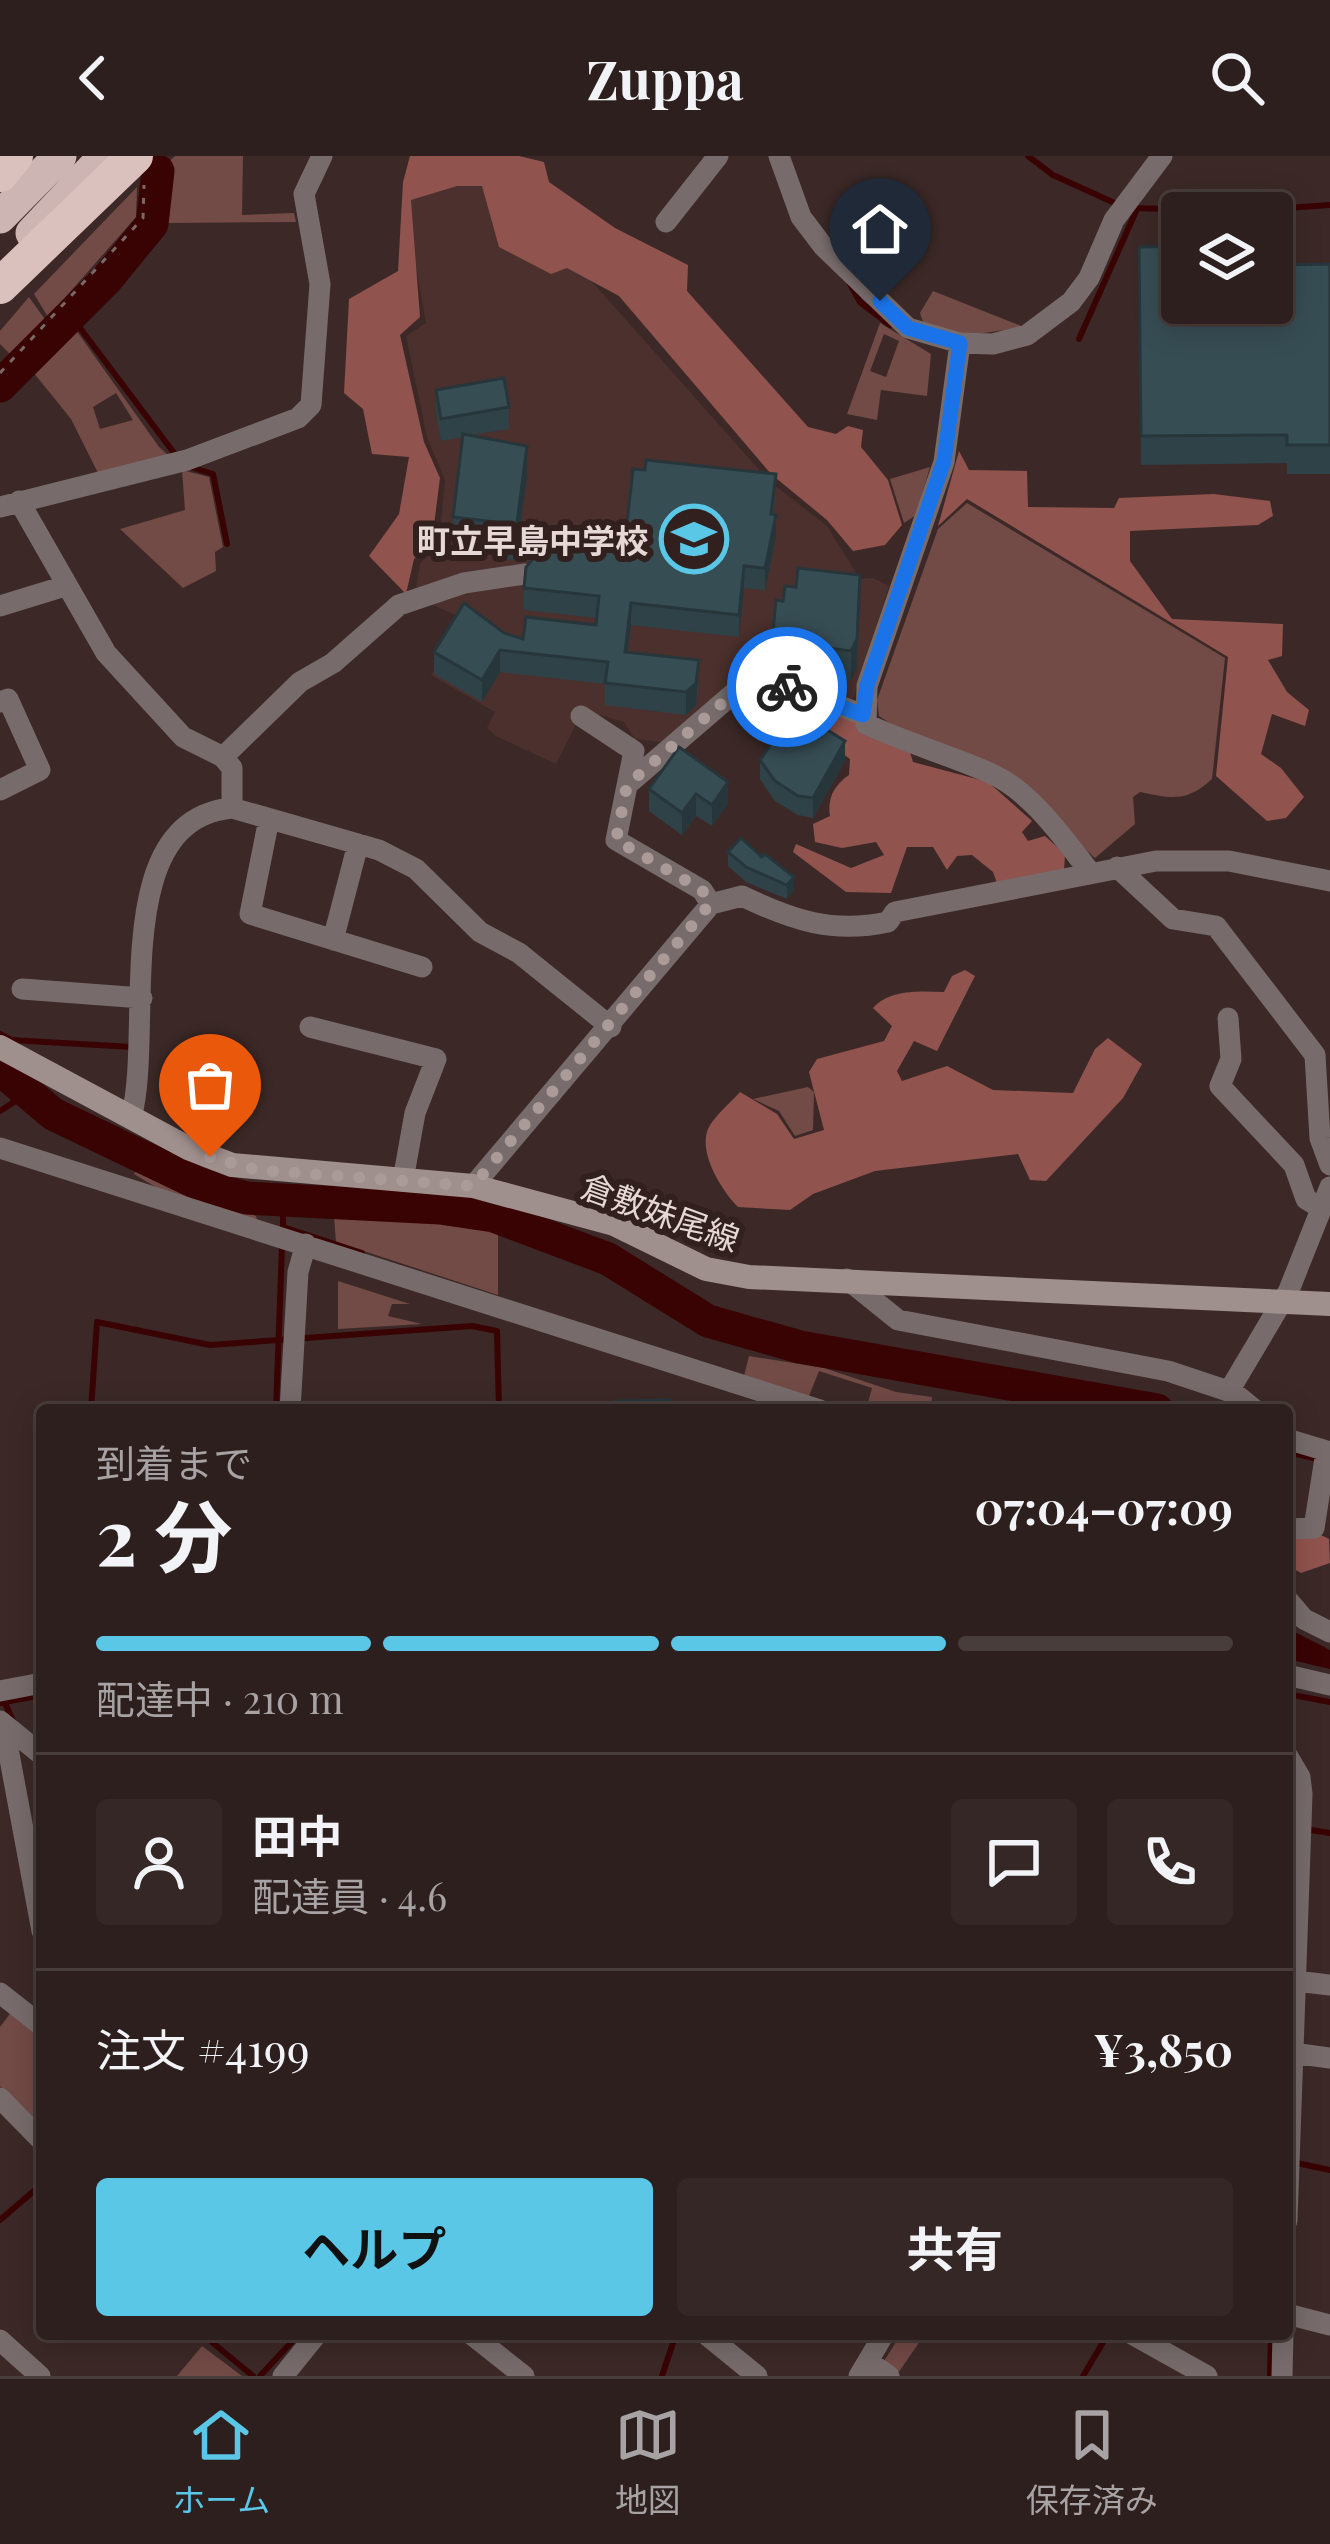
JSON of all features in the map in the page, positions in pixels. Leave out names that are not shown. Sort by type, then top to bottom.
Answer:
[{"type":"highway","points":[[0,174],[15,156]]},
{"type":"highway","points":[[0,217],[60,156]]},
{"type":"highway","points":[[0,266],[105,156]]},
{"type":"highway","points":[[0,286],[139,170]]},
{"type":"main road","name":"倉敷妹尾線","points":[[0,1047],[131,1118],[232,1165],[473,1186],[614,1225],[706,1269],[749,1277],[1330,1304]]},
{"type":"street","points":[[232,808],[232,768],[223,757],[183,737],[106,652],[10,504],[181,461],[298,418],[311,405],[320,284],[304,194],[322,156]]},
{"type":"street","points":[[666,222],[718,156]]},
{"type":"street","points":[[779,156],[801,217],[823,246],[908,328],[960,343],[994,344],[1051,322],[1089,278],[1124,207],[1162,156]]},
{"type":"street","points":[[960,343],[944,461],[867,686],[863,715],[866,724],[934,755],[994,774],[1051,821],[1090,872]]},
{"type":"street","points":[[223,757],[300,682],[333,663],[399,605],[464,583],[525,574]]},
{"type":"street","points":[[0,606],[65,586]]},
{"type":"street","points":[[627,785],[749,680],[794,689],[863,715]]},
{"type":"street","points":[[0,702],[8,699],[40,770],[0,790]]},
{"type":"street","points":[[580,716],[631,745],[616,840],[702,890],[710,904]]},
{"type":"street","points":[[131,1118],[143,1054],[142,998],[154,870],[163,852],[198,815],[232,808],[358,844],[416,869],[480,932],[519,953],[611,1027]]},
{"type":"street","points":[[268,819],[250,914],[422,967]]},
{"type":"street","points":[[333,940],[358,844]]},
{"type":"street","points":[[473,1186],[710,904],[742,896],[794,921],[854,929],[888,922],[895,912],[1117,867],[1229,861],[1330,881]]},
{"type":"street","points":[[1117,867],[1173,919],[1216,926],[1257,986],[1274,997],[1315,1055],[1320,1138],[1330,1165]]},
{"type":"street","points":[[22,989],[142,998]]},
{"type":"street","points":[[846,1279],[898,1320],[1168,1371],[1219,1396],[1282,1301],[1325,1197],[1306,1199],[1294,1165],[1220,1086],[1231,1059],[1228,1018]]},
{"type":"street","points":[[310,1027],[436,1059],[415,1113],[403,1180]]},
{"type":"street","points":[[0,1148],[304,1250],[801,1404]]},
{"type":"street","points":[[291,1404],[304,1250]]},
{"type":"street","points":[[1293,1441],[1326,1456],[1314,1528],[1293,1529]]},
{"type":"street","points":[[1293,1606],[1304,1618],[1330,1632]]},
{"type":"street","points":[[1293,1676],[1330,1685]]},
{"type":"street","points":[[0,1691],[36,1684]]},
{"type":"street","points":[[2,1724],[36,1750]]},
{"type":"street","points":[[2,1724],[36,1900]]},
{"type":"street","points":[[1293,1765],[1300,1777],[1293,2053],[1330,2058]]},
{"type":"street","points":[[1296,1981],[1330,1985]]},
{"type":"street","points":[[0,1993],[36,2021]]},
{"type":"street","points":[[0,2098],[36,2135]]},
{"type":"street","points":[[1293,2315],[1330,2324]]},
{"type":"street","points":[[0,2340],[40,2376]]},
{"type":"street","points":[[283,2376],[312,2340]]},
{"type":"street","points":[[479,2340],[524,2376]]},
{"type":"street","points":[[713,2340],[757,2376]]},
{"type":"street","points":[[880,2340],[863,2369],[890,2376]]},
{"type":"street","points":[[1143,2340],[1208,2376]]},
{"type":"street","points":[[1282,2376],[1283,2340]]},
{"type":"path","points":[[0,373],[143,218],[139,170]]},
{"type":"shaded area","points":[[175,156],[243,156],[242,215],[294,213],[296,222],[166,223],[164,166]]},
{"type":"shaded area","points":[[410,156],[519,156],[544,162],[549,182],[615,228],[688,265],[687,291],[808,427],[836,434],[848,426],[863,430],[861,447],[888,480],[902,525],[885,545],[853,551],[827,520],[771,474],[619,296],[567,268],[551,274],[499,247],[482,186],[457,186],[411,200],[420,317],[400,335],[424,442],[440,478],[432,541],[414,559],[406,594],[369,556],[399,514],[409,457],[372,454],[363,409],[344,393],[349,299],[398,271],[403,182]]},
{"type":"shaded area","points":[[472,177],[595,285],[769,481],[827,526],[860,579],[873,578],[889,586],[850,708],[773,679],[772,673],[757,672],[668,743],[635,739],[624,722],[583,710],[556,764],[496,736],[487,728],[495,712],[431,675],[465,620],[415,596],[420,564],[439,543],[445,480],[427,437],[406,336],[426,323],[403,193]]},
{"type":"shaded area","points":[[137,187],[136,217],[48,317],[34,294]]},
{"type":"shaded area","points":[[933,291],[1024,327],[964,336],[923,322],[920,313]]},
{"type":"shaded area","points":[[29,297],[46,321],[11,355],[0,344],[0,331]]},
{"type":"shaded area","points":[[71,323],[169,456],[98,473],[71,419],[29,367]],"holes":[[[116,393],[133,420],[100,429],[93,407]]]},
{"type":"shaded area","points":[[880,323],[931,354],[927,396],[881,390],[877,420],[847,414]],"holes":[[[884,334],[899,341],[886,377],[870,371]]]},
{"type":"shaded area","points":[[959,451],[969,470],[1027,471],[1028,507],[1114,508],[1119,498],[1214,494],[1270,501],[1273,516],[1258,525],[1130,531],[1130,561],[1172,619],[1283,624],[1282,656],[1268,660],[1287,692],[1309,710],[1305,726],[1272,714],[1261,754],[1281,768],[1304,797],[1286,818],[1267,821],[1216,776],[1228,657],[967,499],[938,526]]},
{"type":"shaded area","points":[[930,467],[916,515],[904,523],[890,479]]},
{"type":"shaded area","points":[[182,470],[209,477],[223,547],[215,552],[216,571],[183,588],[120,529],[185,510]]},
{"type":"shaded area","points":[[967,503],[1225,658],[1212,779],[1179,797],[1140,792],[1133,797],[1135,824],[1095,858],[985,762],[910,737],[879,716],[877,700],[938,529]]},
{"type":"shaded area","points":[[749,686],[809,699],[909,749],[913,762],[988,782],[1032,821],[1022,832],[1028,841],[1045,836],[1065,854],[1064,871],[998,886],[993,872],[972,855],[957,856],[947,870],[933,847],[907,847],[891,893],[846,892],[793,852],[796,844],[851,868],[884,855],[876,842],[842,848],[815,842],[813,824],[830,816],[831,798],[849,775],[850,759],[824,740],[771,743],[760,721],[735,700]]},
{"type":"shaded area","points":[[965,970],[975,976],[937,1051],[914,1041],[897,1071],[902,1081],[947,1066],[993,1090],[1073,1093],[1095,1049],[1108,1038],[1142,1064],[1123,1098],[1046,1181],[1030,1180],[1018,1154],[875,1171],[813,1194],[790,1210],[738,1207],[719,1182],[706,1149],[708,1129],[723,1109],[740,1092],[777,1114],[794,1139],[824,1130],[809,1072],[817,1059],[884,1041],[892,1026],[873,1008],[906,992],[944,992],[952,976]]},
{"type":"shaded area","points":[[808,1087],[814,1092],[813,1130],[795,1136],[779,1111],[753,1099]]},
{"type":"shaded area","points":[[137,1169],[257,1220],[169,1195],[134,1174]]},
{"type":"shaded area","points":[[334,1217],[441,1221],[498,1232],[498,1295],[336,1242]]},
{"type":"shaded area","points":[[338,1281],[410,1304],[392,1304],[388,1316],[422,1324],[338,1329]]},
{"type":"shaded area","points":[[749,1356],[824,1368],[896,1392],[932,1397],[931,1404],[868,1404],[872,1388],[819,1371],[807,1401],[744,1376]]},
{"type":"shaded area","points":[[1293,1536],[1329,1539],[1330,1563],[1301,1573],[1293,1568]]},
{"type":"shaded area","points":[[1293,1631],[1330,1650],[1330,1669],[1293,1660]]},
{"type":"shaded area","points":[[12,2011],[36,2030],[36,2121],[0,2086],[0,2027]]},
{"type":"shaded area","points":[[897,2340],[921,2340],[896,2376],[881,2366]]},
{"type":"shaded area","points":[[202,2346],[242,2376],[177,2376]]},
{"type":"building","points":[[1161,246],[1161,324],[1293,324],[1293,265],[1330,264],[1330,445],[1287,445],[1287,435],[1141,436],[1139,247]]},
{"type":"building","points":[[504,378],[509,407],[441,419],[436,390]]},
{"type":"building","points":[[463,434],[527,446],[516,531],[496,530],[496,522],[453,517]]},
{"type":"building","points":[[646,460],[776,474],[771,514],[776,515],[765,568],[744,566],[739,615],[631,603],[625,652],[699,660],[696,683],[686,692],[605,683],[608,662],[500,650],[482,680],[434,652],[464,603],[504,633],[523,639],[526,617],[596,625],[599,596],[524,588],[526,567],[540,551],[530,538],[531,528],[625,540],[633,469],[645,470]]},
{"type":"building","points":[[798,568],[860,575],[857,639],[851,651],[772,641],[776,600],[783,601],[785,586],[796,587]]},
{"type":"building","points":[[802,723],[817,733],[821,726],[845,741],[813,798],[798,796],[775,781],[760,760],[777,736],[786,742]]},
{"type":"building","points":[[679,747],[728,782],[712,805],[696,794],[682,813],[649,789]]},
{"type":"building","points":[[741,838],[794,877],[787,885],[746,867],[728,852]]},
{"type":"building","points":[[670,1400],[670,1404],[614,1404]]},
{"type":"waterway","points":[[1028,156],[1053,175],[1119,205]]},
{"type":"waterway","points":[[0,386],[107,279],[152,224],[158,171]]},
{"type":"waterway","points":[[1132,208],[1238,211],[1330,205]]},
{"type":"waterway","points":[[1079,339],[1137,209]]},
{"type":"waterway","points":[[850,284],[860,302],[890,325]]},
{"type":"waterway","points":[[71,316],[177,457]]},
{"type":"waterway","points":[[187,466],[213,474],[227,544]]},
{"type":"waterway","points":[[0,1034],[11,1040],[132,1047]]},
{"type":"waterway","points":[[0,1069],[53,1114],[197,1183],[246,1198],[440,1208],[494,1216],[608,1259],[708,1321],[800,1347],[1123,1404]]},
{"type":"waterway","points":[[0,1111],[28,1093]]},
{"type":"waterway","points":[[283,1200],[283,1227],[362,1253]]},
{"type":"waterway","points":[[276,1404],[282,1246]]},
{"type":"waterway","points":[[91,1404],[97,1322],[210,1345],[472,1326],[497,1331],[499,1404]]},
{"type":"waterway","points":[[1293,1453],[1319,1459]]},
{"type":"waterway","points":[[1293,1695],[1330,1702]]},
{"type":"waterway","points":[[0,1703],[36,1696]]},
{"type":"waterway","points":[[5,1703],[13,1721]]},
{"type":"waterway","points":[[1304,1829],[1330,1833]]},
{"type":"waterway","points":[[1297,2163],[1330,2170]]},
{"type":"waterway","points":[[0,2220],[36,2189]]},
{"type":"waterway","points":[[209,2340],[253,2376]]},
{"type":"waterway","points":[[260,2376],[293,2340]]},
{"type":"waterway","points":[[662,2376],[674,2340]]},
{"type":"waterway","points":[[1083,2376],[1104,2340]]},
{"type":"waterway","points":[[1270,2376],[1271,2340]]},
{"type":"way so far","points":[[210,1157],[257,1170],[473,1186],[710,904],[702,890],[616,840],[627,785],[749,680],[787,687]]},
{"type":"place","name":"町立早島中学校","points":[[694,539]]},
{"type":"route","points":[[787,687],[863,715],[867,686],[944,461],[960,343],[908,328],[880,301]]}]
